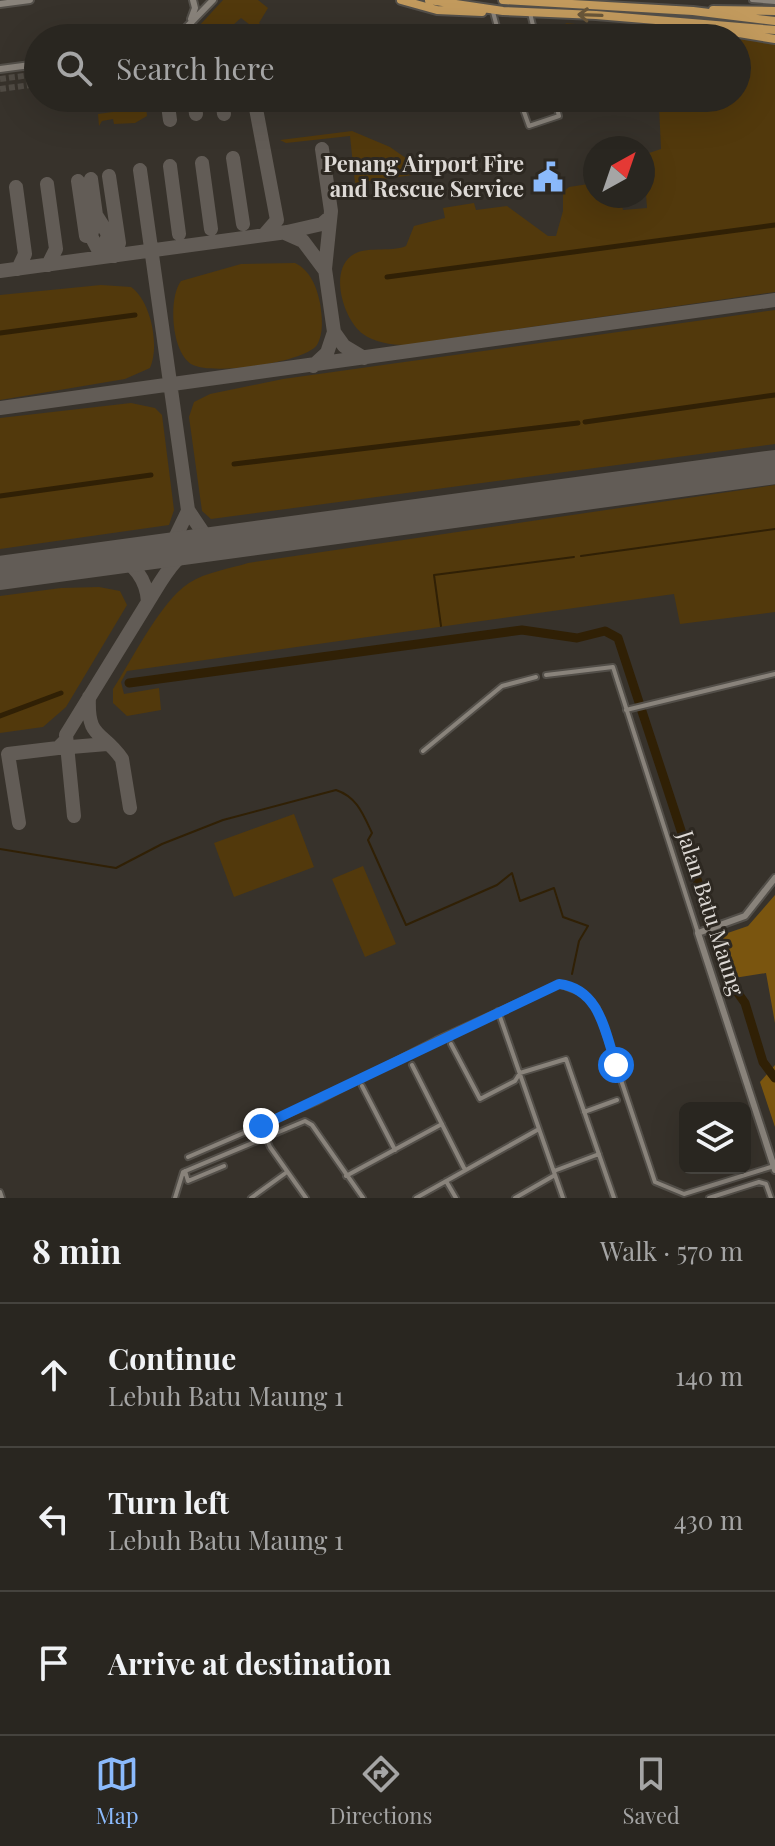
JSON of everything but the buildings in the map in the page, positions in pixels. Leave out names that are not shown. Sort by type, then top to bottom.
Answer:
[{"type":"highway","points":[[401,0],[437,10],[693,24]]},
{"type":"highway","points":[[429,0],[498,11]]},
{"type":"highway","points":[[503,0],[673,5],[693,11],[775,21]]},
{"type":"highway","points":[[693,11],[742,8],[775,11]]},
{"type":"highway","points":[[679,23],[685,24]]},
{"type":"highway","points":[[751,28],[775,30]]},
{"type":"highway","points":[[751,35],[775,39]]},
{"type":"street","points":[[0,4],[30,0]]},
{"type":"street","points":[[187,24],[194,12],[193,0]]},
{"type":"street","points":[[190,24],[213,0]]},
{"type":"street","points":[[752,0],[775,2]]},
{"type":"street","points":[[498,11],[499,24]]},
{"type":"street","points":[[530,13],[533,24]]},
{"type":"street","points":[[0,69],[24,66]]},
{"type":"street","points":[[524,112],[529,126],[559,116],[558,112]]},
{"type":"street","name":"Jalan Batu Maung","points":[[546,675],[613,667],[774,1168]]},
{"type":"street","points":[[627,710],[775,674]]},
{"type":"street","points":[[423,751],[502,686],[536,677]]},
{"type":"street","points":[[698,933],[745,916],[775,878]]},
{"type":"street","points":[[188,1157],[261,1126],[498,1010],[559,984],[578,990],[592,1000],[652,1177],[661,1186],[684,1194],[774,1168]]},
{"type":"street","points":[[498,1010],[563,1198]]},
{"type":"street","points":[[451,1044],[480,1099],[515,1081],[520,1073],[566,1059],[614,1198]]},
{"type":"street","points":[[412,1065],[465,1170]]},
{"type":"street","points":[[362,1086],[395,1150]]},
{"type":"street","points":[[584,1112],[617,1100]]},
{"type":"street","points":[[175,1198],[180,1177],[185,1171],[308,1121],[363,1198]]},
{"type":"street","points":[[346,1176],[442,1124]]},
{"type":"street","points":[[261,1126],[306,1198]]},
{"type":"street","points":[[416,1198],[539,1129]]},
{"type":"street","points":[[515,1198],[554,1173],[599,1154]]},
{"type":"street","points":[[188,1181],[224,1166]]},
{"type":"street","points":[[185,1171],[186,1187]]},
{"type":"street","points":[[251,1198],[287,1172]]},
{"type":"street","points":[[446,1181],[456,1198]]},
{"type":"street","points":[[709,1198],[762,1182],[771,1198]]},
{"type":"street","points":[[0,1192],[2,1198]]},
{"type":"shaded area","points":[[223,0],[258,0],[268,8],[260,24],[249,24],[241,18],[234,24],[201,24]]},
{"type":"shaded area","points":[[751,41],[775,44],[775,292],[405,345],[372,339],[363,334],[350,318],[340,284],[344,264],[351,256],[363,251],[406,246],[414,226],[445,218],[443,208],[474,203],[476,210],[507,206],[548,236],[556,236],[563,211],[563,192],[569,187],[583,185],[583,208],[655,208],[655,151],[661,149],[659,112],[751,112]]},
{"type":"shaded area","points":[[147,112],[147,116],[135,123],[114,124],[113,119],[102,121],[99,126],[98,114]]},
{"type":"shaded area","points":[[352,131],[390,147],[427,173],[355,183],[350,136],[286,143],[280,140]]},
{"type":"shaded area","points":[[295,263],[309,275],[319,297],[322,324],[317,345],[295,357],[258,366],[204,368],[186,359],[176,338],[173,312],[181,281],[241,264]]},
{"type":"shaded area","points":[[101,285],[131,287],[144,302],[154,336],[150,368],[125,379],[0,400],[0,295]]},
{"type":"shaded area","points":[[775,310],[775,444],[211,519],[202,511],[189,417],[194,402],[210,394],[283,379]]},
{"type":"shaded area","points":[[131,403],[155,408],[162,415],[174,510],[169,525],[0,549],[0,418]]},
{"type":"shaded area","points":[[775,485],[775,612],[680,624],[674,594],[127,671],[121,682],[124,694],[159,688],[161,710],[127,716],[113,703],[113,689],[157,617],[178,592],[210,573],[248,563]]},
{"type":"shaded area","points":[[99,587],[120,591],[127,605],[66,707],[43,727],[0,733],[0,596],[61,588]]},
{"type":"shaded area","points":[[294,814],[314,867],[234,897],[214,843]]},
{"type":"shaded area","points":[[363,866],[396,944],[365,957],[332,879]]},
{"type":"shaded area","points":[[775,895],[775,1023],[766,973],[734,978],[719,936],[748,926]]},
{"type":"shaded area","points":[[775,1065],[775,1127],[760,1082]]},
{"type":"waterway","points":[[387,277],[775,225]]},
{"type":"waterway","points":[[0,333],[135,315]]},
{"type":"waterway","points":[[585,422],[775,395]]},
{"type":"waterway","points":[[234,464],[578,423]]},
{"type":"waterway","points":[[0,496],[151,475]]},
{"type":"waterway","points":[[581,556],[775,529]]},
{"type":"waterway","points":[[441,626],[434,575],[574,557]]},
{"type":"waterway","points":[[129,683],[522,630],[577,638],[605,631],[618,638],[710,919]]},
{"type":"waterway","points":[[0,716],[61,693]]},
{"type":"waterway","points":[[0,849],[116,868],[162,844],[223,820],[336,790],[354,802],[366,819],[372,833],[368,840],[406,925],[497,885],[512,873],[520,901],[554,888],[563,917],[588,926],[579,941],[572,974]]},
{"type":"waterway","points":[[716,938],[730,982],[745,1003],[763,1062],[775,1078]]},
{"type":"taxiway","points":[[169,112],[170,120]]},
{"type":"taxiway","points":[[257,112],[277,220],[264,235]]},
{"type":"taxiway","points":[[322,149],[331,211],[325,269],[334,332]]},
{"type":"taxiway","points":[[233,158],[243,224]]},
{"type":"taxiway","points":[[202,163],[211,229]]},
{"type":"taxiway","points":[[170,166],[179,234]]},
{"type":"taxiway","points":[[140,170],[188,510],[204,534],[236,541]]},
{"type":"taxiway","points":[[109,176],[119,243],[114,256]]},
{"type":"taxiway","points":[[91,179],[96,215],[91,236],[102,257],[108,234],[96,215]]},
{"type":"taxiway","points":[[78,181],[86,236]]},
{"type":"taxiway","points":[[47,184],[56,249],[48,265]]},
{"type":"taxiway","points":[[16,187],[25,254],[18,269]]},
{"type":"taxiway","points":[[0,271],[287,232],[322,224],[330,217]]},
{"type":"taxiway","points":[[285,233],[303,241],[324,269]]},
{"type":"taxiway","points":[[0,408],[775,300]]},
{"type":"taxiway","points":[[313,366],[327,353],[334,332],[344,346],[364,358]]},
{"type":"taxiway","points":[[147,553],[174,540],[188,511]]},
{"type":"taxiway","points":[[112,558],[127,562],[138,573],[148,602],[178,559],[195,547],[205,545]]},
{"type":"taxiway","points":[[74,816],[66,735],[148,602]]},
{"type":"taxiway","points":[[89,697],[93,728],[122,759],[130,808]]},
{"type":"taxiway","points":[[19,823],[8,754],[58,748],[65,741]]},
{"type":"taxiway","points":[[59,748],[107,744]]},
{"type":"runway","points":[[0,573],[775,467]]},
{"type":"tunnel","points":[[0,79],[24,76]]},
{"type":"tunnel","points":[[0,89],[24,86]]},
{"type":"place","name":"Penang Airport Fire and Rescue Service","points":[[548,177]]},
{"type":"route","points":[[261,1126],[318,1101],[498,1010],[559,984],[578,990],[592,1000],[616,1065]]}]
